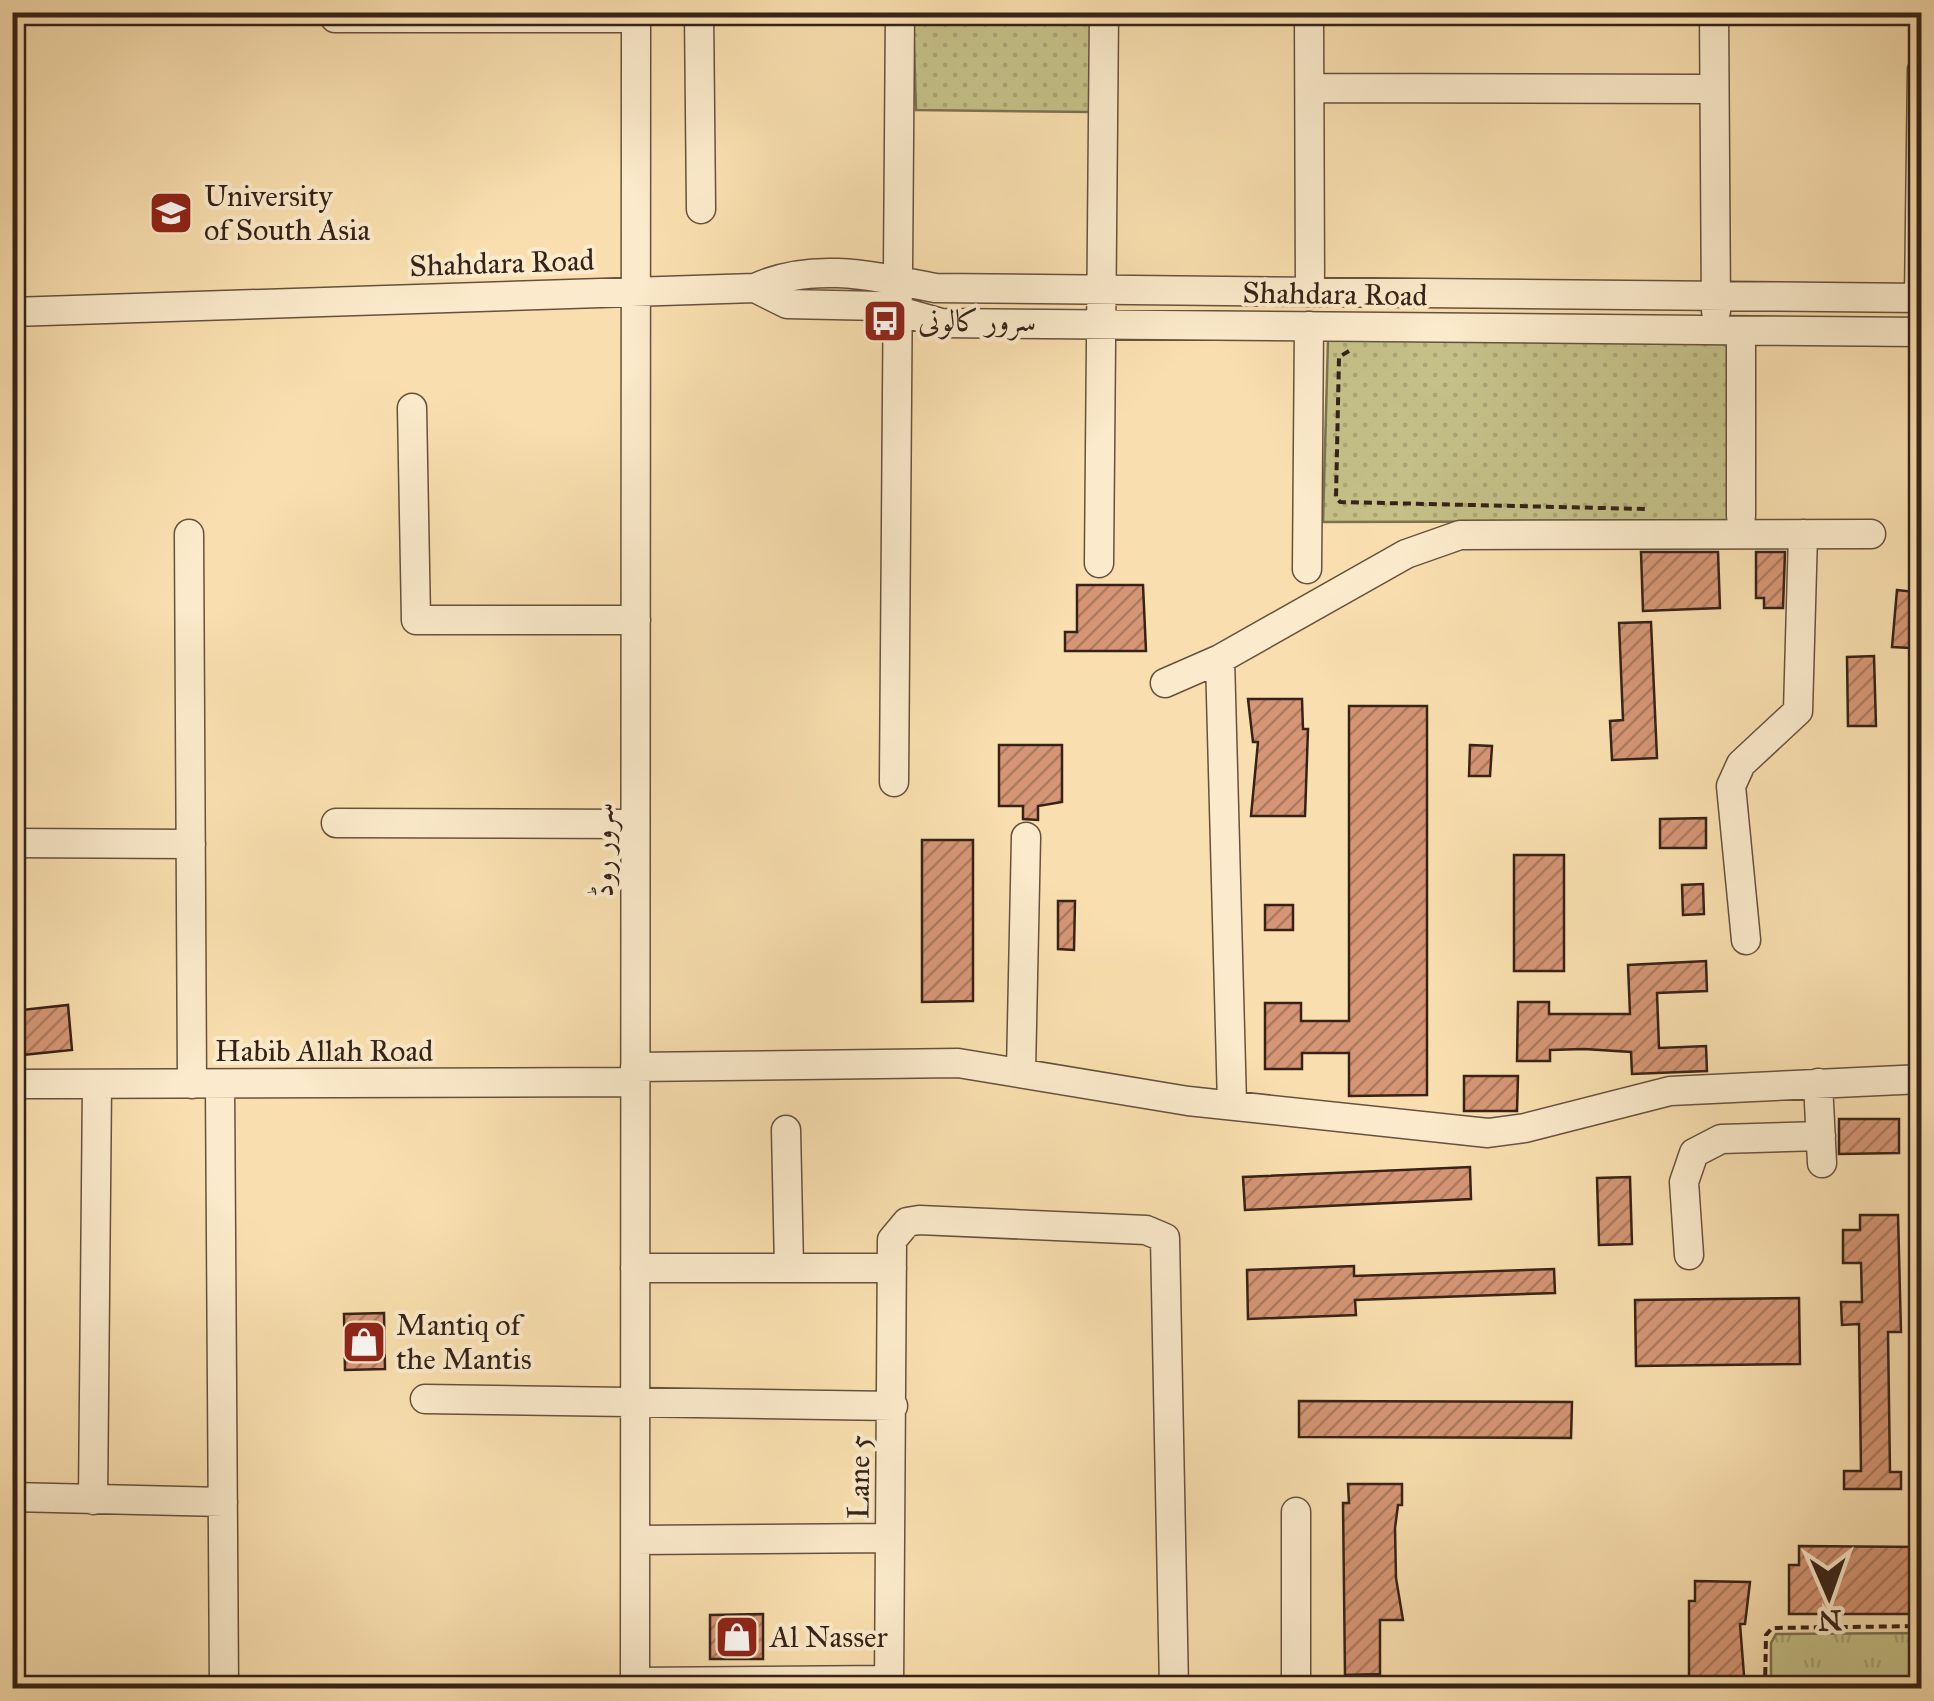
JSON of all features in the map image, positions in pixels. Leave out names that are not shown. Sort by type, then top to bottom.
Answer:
[{"type":"street","points":[[699,12],[701,209]]},
{"type":"street","points":[[894,782],[894,278],[900,12]]},
{"type":"street","points":[[1099,563],[1104,12]]},
{"type":"street","points":[[1309,12],[1310,291]]},
{"type":"street","points":[[1714,12],[1716,294],[1729,331],[1741,516]]},
{"type":"street","points":[[335,18],[636,15]]},
{"type":"street","name":"سرور روڈ","points":[[635,1685],[636,15]]},
{"type":"street","points":[[1920,298],[1922,70]]},
{"type":"street","points":[[1310,88],[1712,89]]},
{"type":"street","name":"Shahdara Road","points":[[12,312],[755,288],[786,274],[894,278],[934,288],[1920,298]]},
{"type":"street","name":"Shahdara Road","points":[[755,288],[787,304],[894,309],[941,322],[1922,332]]},
{"type":"street","points":[[1307,570],[1309,326]]},
{"type":"street","points":[[412,408],[416,620],[636,620]]},
{"type":"street","points":[[189,534],[191,844],[224,1502],[224,1688]]},
{"type":"street","points":[[1746,940],[1731,786],[1741,764],[1798,710],[1803,534]]},
{"type":"street","points":[[1166,683],[1220,658],[1406,554],[1460,535],[1871,534]]},
{"type":"street","points":[[1220,658],[1232,1104]]},
{"type":"street","points":[[336,824],[635,824]]},
{"type":"street","points":[[1021,1071],[1026,837]]},
{"type":"street","points":[[12,842],[191,844]]},
{"type":"street","name":"Habib Allah Road","points":[[12,1084],[206,1084],[958,1063],[1126,1092],[1504,1133],[1640,1096],[1922,1079]]},
{"type":"street","points":[[1688,1255],[1684,1182],[1694,1153],[1721,1139],[1821,1150],[1818,1083]]},
{"type":"street","points":[[93,1500],[97,1085]]},
{"type":"street","points":[[786,1130],[789,1267]]},
{"type":"street","name":"Lane 5","points":[[889,1684],[892,1268],[896,1230],[919,1220],[1146,1230],[1165,1238],[1174,1688]]},
{"type":"street","points":[[635,1268],[892,1268]]},
{"type":"street","points":[[426,1399],[893,1406]]},
{"type":"street","points":[[12,1497],[224,1502]]},
{"type":"street","points":[[1296,1512],[1296,1688]]},
{"type":"street","points":[[635,1540],[890,1538]]},
{"type":"street","points":[[635,1685],[889,1684]]},
{"type":"path","points":[[1359,350],[1339,357],[1336,497],[1340,502],[1662,509]]},
{"type":"path","points":[[1766,1688],[1766,1635],[1772,1628],[1922,1626]]},
{"type":"green space","points":[[913,13],[1096,13],[1091,112],[916,110]]},
{"type":"green space","points":[[1328,339],[1729,341],[1733,521],[1323,522]]},
{"type":"green space","points":[[1921,1633],[1921,1688],[1771,1688],[1771,1643],[1776,1634]]},
{"type":"building","points":[[1641,552],[1718,552],[1720,608],[1643,611]]},
{"type":"building","points":[[1756,552],[1785,552],[1783,608],[1764,608],[1764,598],[1756,598]]},
{"type":"building","points":[[1077,585],[1143,585],[1146,651],[1065,651],[1065,632],[1077,632]]},
{"type":"building","points":[[1897,590],[1915,592],[1910,648],[1892,647]]},
{"type":"building","points":[[1651,622],[1657,758],[1612,760],[1610,721],[1623,720],[1619,623]]},
{"type":"building","points":[[1874,656],[1876,726],[1848,726],[1847,657]]},
{"type":"building","points":[[1248,699],[1302,699],[1303,729],[1308,729],[1305,816],[1251,816],[1258,742],[1253,742]]},
{"type":"building","points":[[1349,706],[1427,706],[1427,1095],[1349,1096],[1349,1053],[1302,1053],[1302,1069],[1265,1069],[1265,1003],[1301,1003],[1301,1021],[1349,1021]]},
{"type":"building","points":[[999,745],[1062,745],[1062,802],[1038,806],[1038,820],[1023,819],[1023,806],[999,806]]},
{"type":"building","points":[[1470,745],[1492,746],[1490,776],[1469,776]]},
{"type":"building","points":[[1706,818],[1706,848],[1660,848],[1660,819]]},
{"type":"building","points":[[922,840],[973,840],[973,1001],[922,1002]]},
{"type":"building","points":[[1514,855],[1564,855],[1564,971],[1514,971]]},
{"type":"building","points":[[1703,884],[1704,914],[1683,915],[1682,885]]},
{"type":"building","points":[[1058,901],[1075,901],[1074,950],[1058,949]]},
{"type":"building","points":[[1265,905],[1293,905],[1293,930],[1265,930]]},
{"type":"building","points":[[1706,961],[1707,991],[1657,993],[1659,1048],[1706,1046],[1707,1071],[1632,1074],[1631,1052],[1584,1049],[1550,1050],[1550,1061],[1517,1061],[1518,1002],[1549,1002],[1549,1014],[1630,1014],[1628,965]]},
{"type":"building","points":[[68,1005],[72,1050],[12,1056],[12,1011]]},
{"type":"building","points":[[1464,1076],[1518,1076],[1517,1111],[1464,1111]]},
{"type":"building","points":[[1839,1119],[1899,1119],[1899,1153],[1839,1154]]},
{"type":"building","points":[[1470,1167],[1471,1199],[1245,1210],[1243,1177]]},
{"type":"building","points":[[1630,1177],[1632,1244],[1599,1245],[1597,1178]]},
{"type":"building","points":[[1860,1215],[1898,1215],[1901,1332],[1888,1332],[1890,1472],[1901,1472],[1901,1489],[1844,1489],[1844,1471],[1861,1471],[1859,1324],[1842,1325],[1841,1302],[1862,1302],[1861,1263],[1843,1263],[1843,1230],[1860,1230]]},
{"type":"building","points":[[1354,1266],[1354,1276],[1554,1269],[1555,1293],[1355,1300],[1356,1315],[1248,1319],[1247,1270]]},
{"type":"building","points":[[1799,1298],[1800,1364],[1636,1366],[1635,1300]]},
{"type":"building","name":"Mantiq of the Mantis","points":[[384,1313],[385,1369],[345,1370],[344,1314]]},
{"type":"building","points":[[1299,1401],[1572,1402],[1571,1438],[1299,1437]]},
{"type":"building","points":[[1348,1484],[1402,1484],[1402,1505],[1398,1505],[1395,1528],[1396,1578],[1403,1620],[1380,1620],[1380,1674],[1345,1675],[1343,1503],[1349,1503]]},
{"type":"building","points":[[1799,1546],[1922,1547],[1922,1614],[1789,1614],[1789,1565],[1799,1565]]},
{"type":"building","points":[[1695,1581],[1750,1582],[1745,1624],[1740,1624],[1745,1688],[1695,1688],[1695,1683],[1689,1683],[1689,1601],[1695,1601]]},
{"type":"building","name":"Al Nasser","points":[[763,1614],[763,1659],[710,1659],[710,1615]]},
{"type":"place","name":"University of South Asia","points":[[171,213]]},
{"type":"place","name":"سرور کالونی","points":[[885,321]]},
{"type":"place","name":"Mantiq of the Mantis","points":[[364,1342]]},
{"type":"place","name":"Al Nasser","points":[[737,1637]]}]
